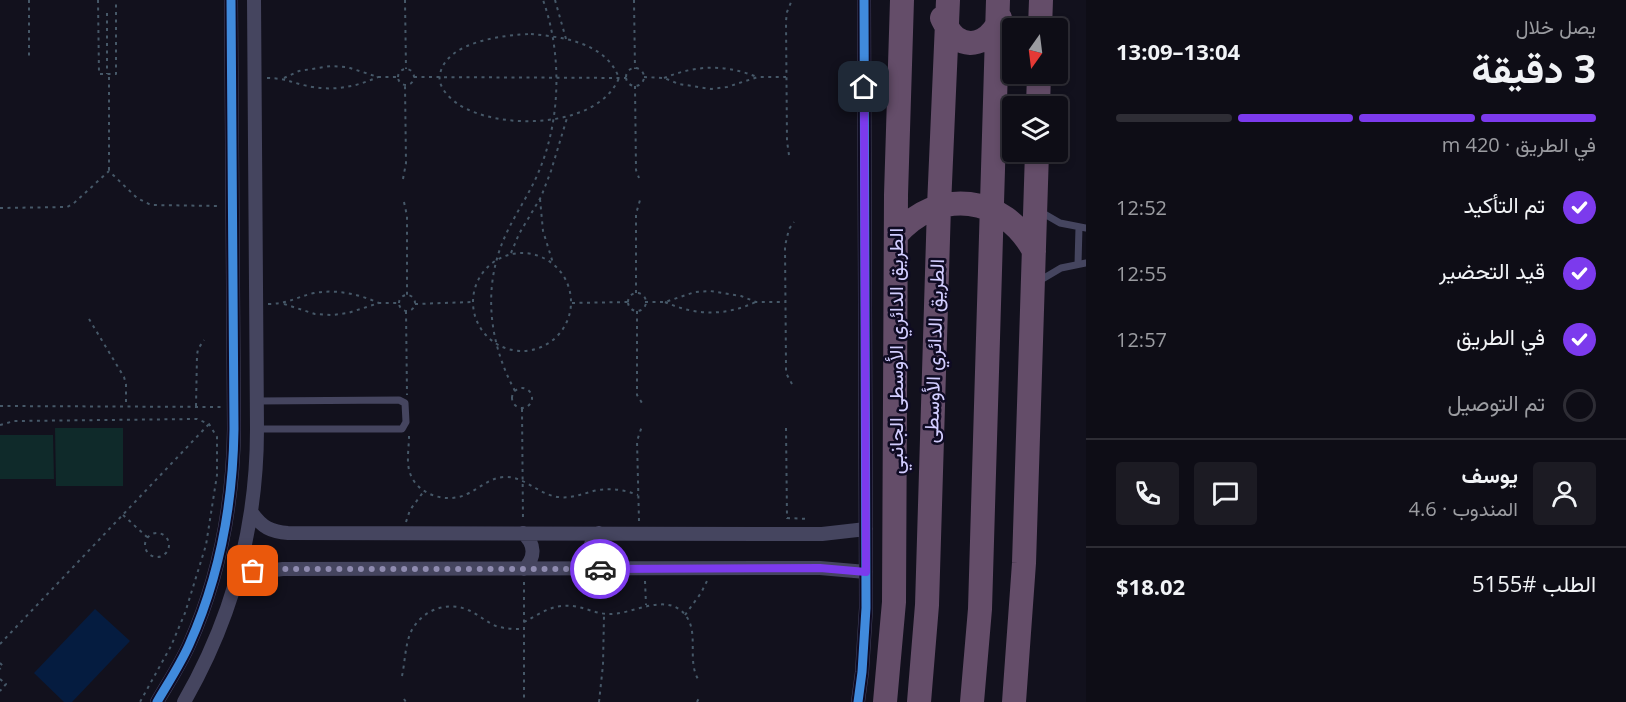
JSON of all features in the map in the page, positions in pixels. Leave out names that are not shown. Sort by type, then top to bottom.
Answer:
[{"type":"highway","name":"الطريق الدائري الأوسطى الجانبي","points":[[885,702],[894,602],[897,235],[902,0]]},
{"type":"highway","points":[[932,0],[947,28],[955,37],[966,42],[978,42],[990,37],[997,27],[1006,0]]},
{"type":"highway","name":"الطريق الدائري الأوسطى","points":[[919,702],[927,605],[939,206],[948,0]]},
{"type":"highway","points":[[972,702],[981,597],[998,0]]},
{"type":"highway","points":[[1040,18],[1041,0]]},
{"type":"highway","points":[[1014,702],[1024,564],[1037,162]]},
{"type":"highway","points":[[897,235],[915,217],[939,206],[971,204],[991,210],[1016,226],[1034,251]]},
{"type":"street","points":[[158,702],[188,646],[216,569],[224,540],[232,482],[234,406],[231,0]]},
{"type":"street","points":[[184,702],[212,649],[239,574],[256,484],[254,0]]},
{"type":"street","points":[[858,702],[865,639],[866,572],[864,0]]},
{"type":"street","points":[[252,513],[267,529],[277,533],[822,534],[866,529]]},
{"type":"street","points":[[523,533],[533,547],[530,563],[524,569]]},
{"type":"street","points":[[598,569],[592,563],[589,555],[593,539],[599,533]]},
{"type":"street","points":[[239,574],[283,569],[820,568],[866,572]]},
{"type":"lane","points":[[1033,287],[1053,272],[1082,264],[1083,228],[1060,223],[1035,208]]},
{"type":"lane","points":[[257,401],[399,400],[405,403],[405,426],[399,429],[257,429]]},
{"type":"path","points":[[29,0],[29,56]]},
{"type":"path","points":[[98,0],[99,75],[116,74],[116,0]]},
{"type":"path","points":[[405,0],[406,69]]},
{"type":"path","points":[[515,391],[496,344],[490,302],[496,260],[508,230],[540,169],[553,119],[556,77],[552,36],[543,0]]},
{"type":"path","points":[[555,0],[566,39]]},
{"type":"path","points":[[634,0],[635,69]]},
{"type":"path","points":[[789,155],[786,21],[792,0]]},
{"type":"path","points":[[106,13],[109,171],[137,198],[151,205],[232,206]]},
{"type":"path","points":[[510,35],[552,36],[592,48],[611,61],[619,78],[605,99],[588,110],[567,118],[510,119],[468,110],[449,97],[442,88],[439,77],[442,67],[449,58],[468,46],[510,35]]},
{"type":"path","points":[[284,78],[307,69],[331,66],[363,71],[378,77]]},
{"type":"path","points":[[664,78],[695,68],[711,67],[743,71],[758,77]]},
{"type":"path","points":[[406,69],[400,72],[398,77],[400,83],[410,85],[414,77]]},
{"type":"path","points":[[406,69],[414,77]]},
{"type":"path","points":[[626,78],[630,70],[635,69],[644,77]]},
{"type":"path","points":[[644,77],[664,78],[679,84],[711,89],[735,85],[758,77],[786,76]]},
{"type":"path","points":[[255,78],[284,78],[315,88],[331,89],[347,87],[378,77],[398,77]]},
{"type":"path","points":[[414,77],[626,78]]},
{"type":"path","points":[[635,86],[641,83],[644,77]]},
{"type":"path","points":[[626,78],[631,85],[635,86]]},
{"type":"path","points":[[404,179],[406,163],[405,85]]},
{"type":"path","points":[[635,86],[636,170],[639,178]]},
{"type":"path","points":[[511,254],[519,234],[540,197],[560,146],[567,118]]},
{"type":"path","points":[[0,208],[67,207],[109,171]]},
{"type":"path","points":[[540,197],[543,231],[553,263]]},
{"type":"path","points":[[636,293],[636,209],[640,200]]},
{"type":"path","points":[[404,202],[407,216],[407,295]]},
{"type":"path","points":[[792,384],[786,366],[785,246],[789,229],[794,222]]},
{"type":"path","points":[[511,254],[533,254],[553,263],[567,281],[572,303],[569,318],[562,331],[545,345],[524,351],[509,350],[486,336],[478,326],[472,302],[478,278],[486,267],[511,254]]},
{"type":"path","points":[[645,302],[665,302],[687,294],[710,291],[734,294],[756,302]]},
{"type":"path","points":[[284,304],[315,293],[331,292],[356,295],[379,303],[399,303]]},
{"type":"path","points":[[636,293],[644,298],[645,302],[643,308],[637,311]]},
{"type":"path","points":[[636,293],[629,298],[628,302],[629,307],[637,311]]},
{"type":"path","points":[[407,295],[413,298],[415,304],[414,308],[406,311],[401,309],[399,303],[401,297],[407,295]]},
{"type":"path","points":[[415,304],[472,302]]},
{"type":"path","points":[[572,303],[628,302]]},
{"type":"path","points":[[665,302],[680,309],[711,314],[727,312],[756,302],[785,302]]},
{"type":"path","points":[[256,304],[284,304],[307,312],[332,315],[356,311],[379,303]]},
{"type":"path","points":[[405,403],[408,379],[406,311]]},
{"type":"path","points":[[637,311],[637,395],[642,403]]},
{"type":"path","points":[[89,319],[126,380],[126,406]]},
{"type":"path","points":[[196,406],[197,355],[204,340]]},
{"type":"path","points":[[520,388],[530,392],[532,397],[531,403],[522,409],[514,404],[512,394],[520,388]]},
{"type":"path","points":[[0,406],[234,406]]},
{"type":"path","points":[[522,409],[523,533]]},
{"type":"path","points":[[0,425],[14,421],[197,419],[209,424],[217,437],[217,474],[206,545],[185,613],[171,646],[140,702]]},
{"type":"path","points":[[0,644],[209,424]]},
{"type":"path","points":[[405,426],[409,434],[410,473],[415,483],[423,491],[437,497],[452,498],[466,495],[488,480],[511,476],[523,479],[546,495],[559,498],[613,489],[638,495]]},
{"type":"path","points":[[639,533],[637,441],[642,426]]},
{"type":"path","points":[[786,428],[787,518],[809,519]]},
{"type":"path","points":[[404,533],[410,510],[423,491]]},
{"type":"path","points":[[123,514],[147,537]]},
{"type":"path","points":[[157,533],[162,534],[169,542],[168,552],[159,558],[149,555],[144,547],[147,537],[157,533]]},
{"type":"path","points":[[646,605],[645,581],[648,568]]},
{"type":"path","points":[[686,615],[701,593],[712,568]]},
{"type":"path","points":[[524,569],[524,702]]},
{"type":"path","points":[[524,622],[555,607],[565,605],[605,614],[626,613],[646,605],[667,605],[686,615],[691,630],[694,669],[698,678]]},
{"type":"path","points":[[402,676],[409,636],[422,616],[432,610],[456,606],[467,609],[488,623],[500,627],[524,629]]},
{"type":"path","points":[[599,702],[605,614]]},
{"type":"path","points":[[0,663],[3,666],[0,669]]},
{"type":"path","points":[[0,679],[6,684],[0,691]]},
{"type":"path","points":[[697,702],[699,698]]},
{"type":"green space","points":[[55,428],[123,428],[123,486],[56,486]]},
{"type":"green space","points":[[0,435],[53,435],[54,479],[0,479]]},
{"type":"water","points":[[95,609],[130,641],[72,702],[64,702],[34,673]]},
{"type":"cycle path","points":[[157,702],[178,667],[209,593],[223,539],[231,485],[234,429],[231,0]]},
{"type":"cycle path","points":[[858,702],[866,608],[864,0]]},
{"type":"way so far","points":[[253,571],[268,569],[600,569]]},
{"type":"route","points":[[600,569],[820,568],[866,572],[864,87]]}]
